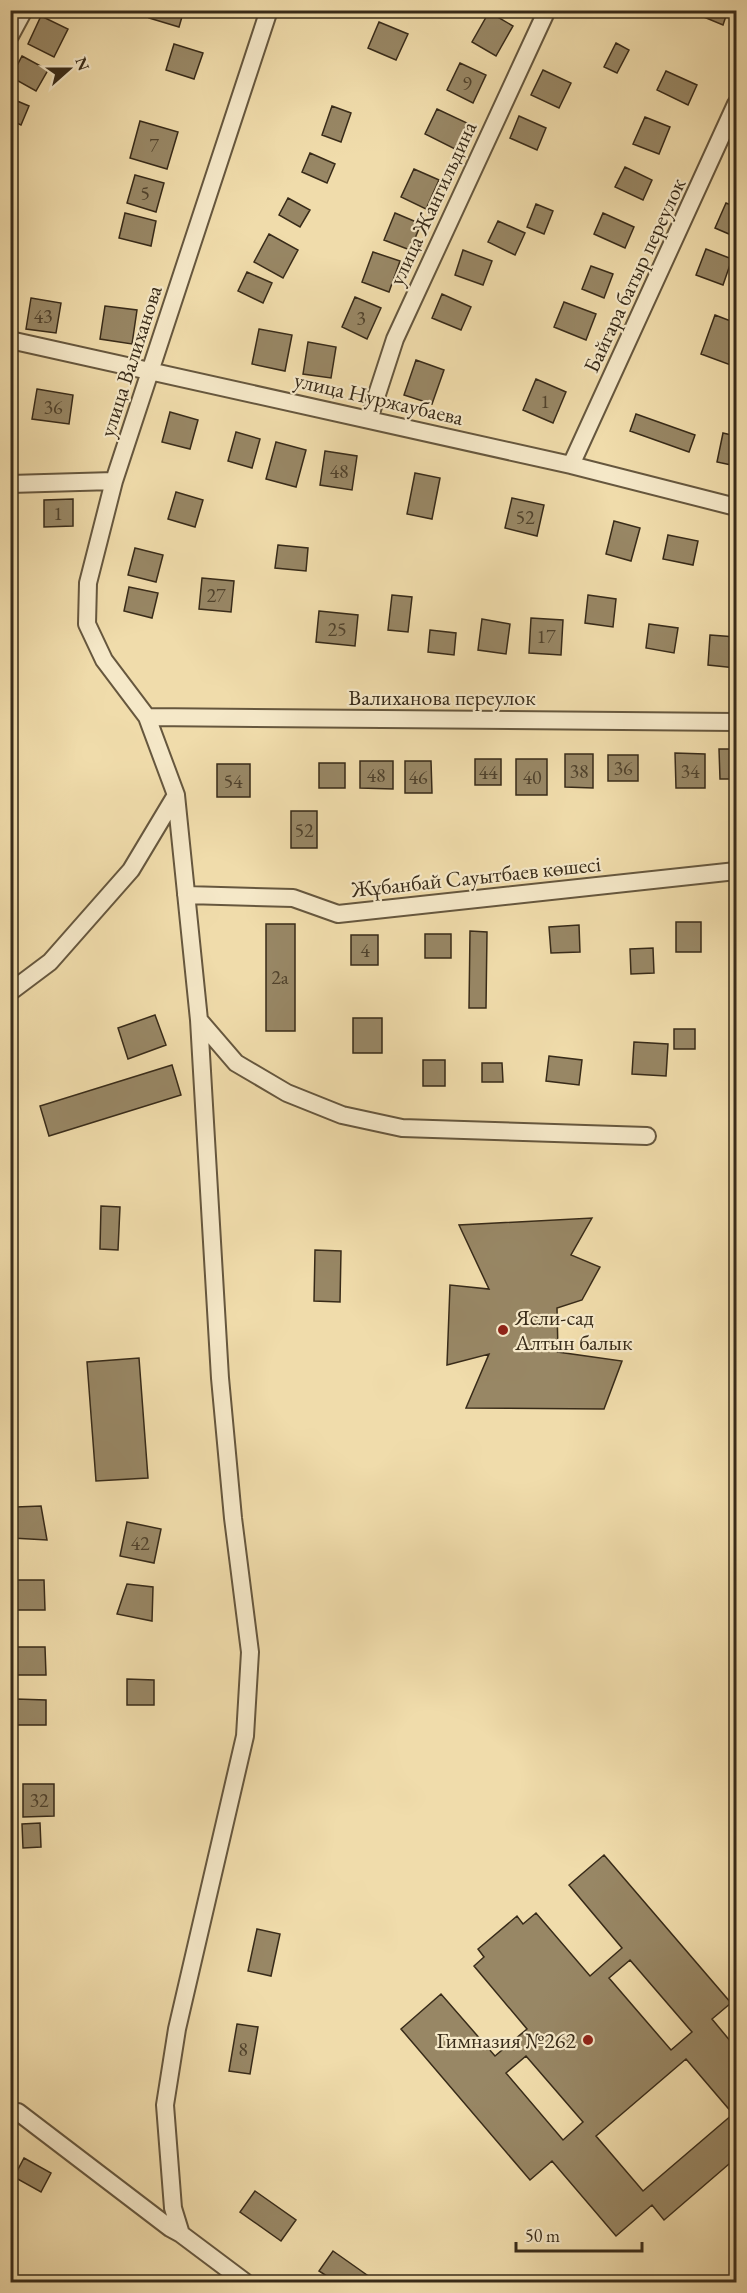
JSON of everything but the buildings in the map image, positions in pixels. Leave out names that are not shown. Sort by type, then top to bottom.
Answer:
[{"type":"street","points":[[10,36],[24,10]]},
{"type":"street","name":"улица Валиханова","points":[[181,2234],[173,2208],[165,2105],[177,2028],[245,1736],[250,1652],[233,1518],[220,1378],[199,1020],[176,795],[147,717],[104,660],[87,624],[88,583],[114,481],[269,10]]},
{"type":"street","name":"улица Жангильдина","points":[[369,419],[395,339],[547,10]]},
{"type":"street","name":"Байгара батыр переулок","points":[[572,465],[736,104]]},
{"type":"street","name":"улица Нуржаубаева","points":[[10,340],[572,465],[736,507]]},
{"type":"street","points":[[10,483],[114,481]]},
{"type":"street","name":"Валиханова переулок","points":[[147,717],[736,722]]},
{"type":"street","points":[[10,992],[50,962],[131,870],[176,795]]},
{"type":"street","name":"Жұбанбай Сауытбаев көшесі","points":[[186,896],[293,898],[338,914],[736,871]]},
{"type":"street","points":[[199,1020],[236,1063],[287,1094],[342,1115],[402,1128],[647,1136]]},
{"type":"street","points":[[13,2113],[245,2283]]},
{"type":"place","name":"Ясли-сад Алтын балык","points":[[503,1330]]},
{"type":"place","name":"Гимназия №262","points":[[588,2040]]}]
